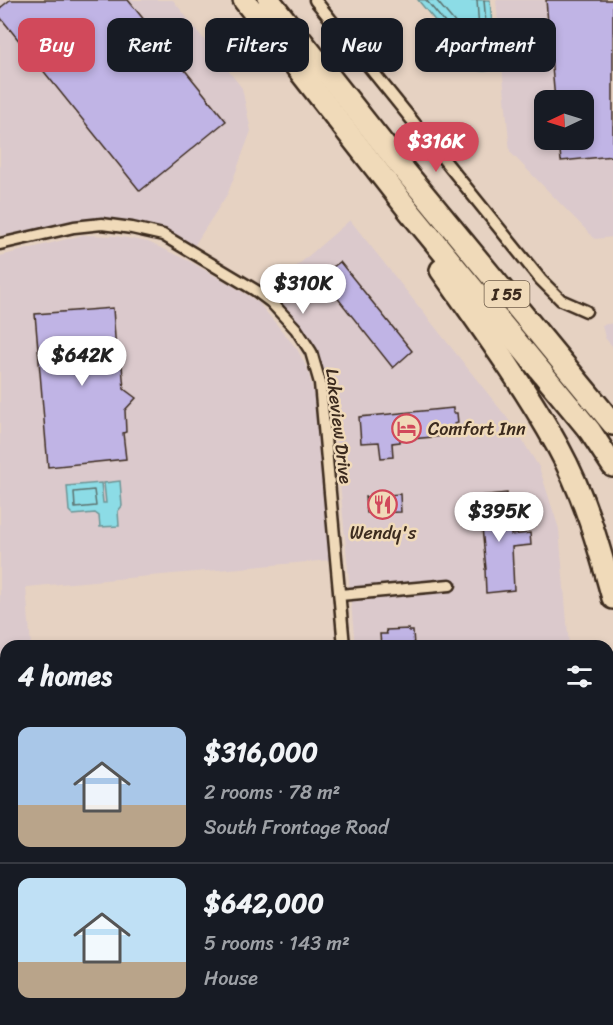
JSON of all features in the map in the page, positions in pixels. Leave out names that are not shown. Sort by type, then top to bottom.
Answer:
[{"type":"highway","name":"I 55","points":[[244,0],[410,212],[590,431],[613,466]]},
{"type":"highway","name":"I 55","points":[[269,0],[399,164],[613,424]]},
{"type":"highway","points":[[399,164],[578,372],[613,408]]},
{"type":"highway","points":[[410,212],[427,250],[512,370],[559,449],[589,516],[613,598]]},
{"type":"street","points":[[315,0],[542,280],[561,300],[586,311]]},
{"type":"street","name":"Lakeview Drive","points":[[0,244],[74,227],[102,224],[132,228],[163,236],[255,290],[271,302],[296,329],[311,352],[320,383],[344,640]]},
{"type":"street","points":[[340,595],[450,585]]},
{"type":"shaded area","points":[[0,0],[173,0],[187,18],[107,18],[107,72],[193,72],[193,26],[205,41],[205,72],[229,72],[242,88],[251,131],[228,193],[194,246],[138,222],[80,220],[0,236]]},
{"type":"shaded area","points":[[496,0],[613,0],[613,237],[595,239],[510,152],[503,72],[556,72],[556,18],[498,18]]},
{"type":"shaded area","points":[[350,220],[512,424],[539,467],[559,529],[568,640],[354,640],[332,395],[295,317],[268,291]]},
{"type":"shaded area","points":[[83,235],[116,236],[148,242],[187,260],[258,302],[297,349],[308,370],[314,396],[330,560],[26,587],[30,640],[0,640],[0,256]]},
{"type":"shaded area","points":[[613,323],[613,347],[605,338],[602,325]]},
{"type":"water","points":[[418,0],[490,0],[491,18],[433,18]]},
{"type":"water","points":[[120,481],[122,506],[118,511],[119,526],[100,527],[99,516],[95,513],[73,515],[69,511],[67,486],[101,483],[103,503],[106,503],[104,483]]},
{"type":"building","points":[[10,0],[128,0],[143,18],[107,18],[107,72],[186,72],[226,121],[140,191],[44,72],[95,72],[95,18],[18,18],[18,39],[0,17],[0,8]]},
{"type":"building","points":[[546,0],[613,0],[613,156],[561,161],[560,150],[594,150],[594,90],[554,90],[552,72],[556,72],[556,18],[548,18]]},
{"type":"building","points":[[340,262],[412,351],[393,368],[320,276]]},
{"type":"building","points":[[113,308],[117,367],[122,366],[124,389],[136,398],[125,410],[126,432],[123,433],[126,459],[48,467],[35,314]]},
{"type":"building","name":"Comfort Inn","points":[[453,408],[453,413],[457,413],[458,423],[454,424],[455,435],[400,440],[400,442],[392,443],[393,457],[381,458],[379,442],[361,443],[359,417]]},
{"type":"building","name":"Wendy's","points":[[388,493],[388,495],[400,494],[401,512],[367,513],[365,497],[370,497],[370,494]]},
{"type":"building","points":[[507,493],[511,535],[530,533],[531,545],[512,547],[514,590],[486,593],[479,496]]},
{"type":"building","points":[[409,629],[413,631],[414,640],[380,640],[380,634],[387,634],[386,630]]},
{"type":"place","name":"Comfort Inn","points":[[407,429]]},
{"type":"place","name":"Wendy's","points":[[383,504]]}]
